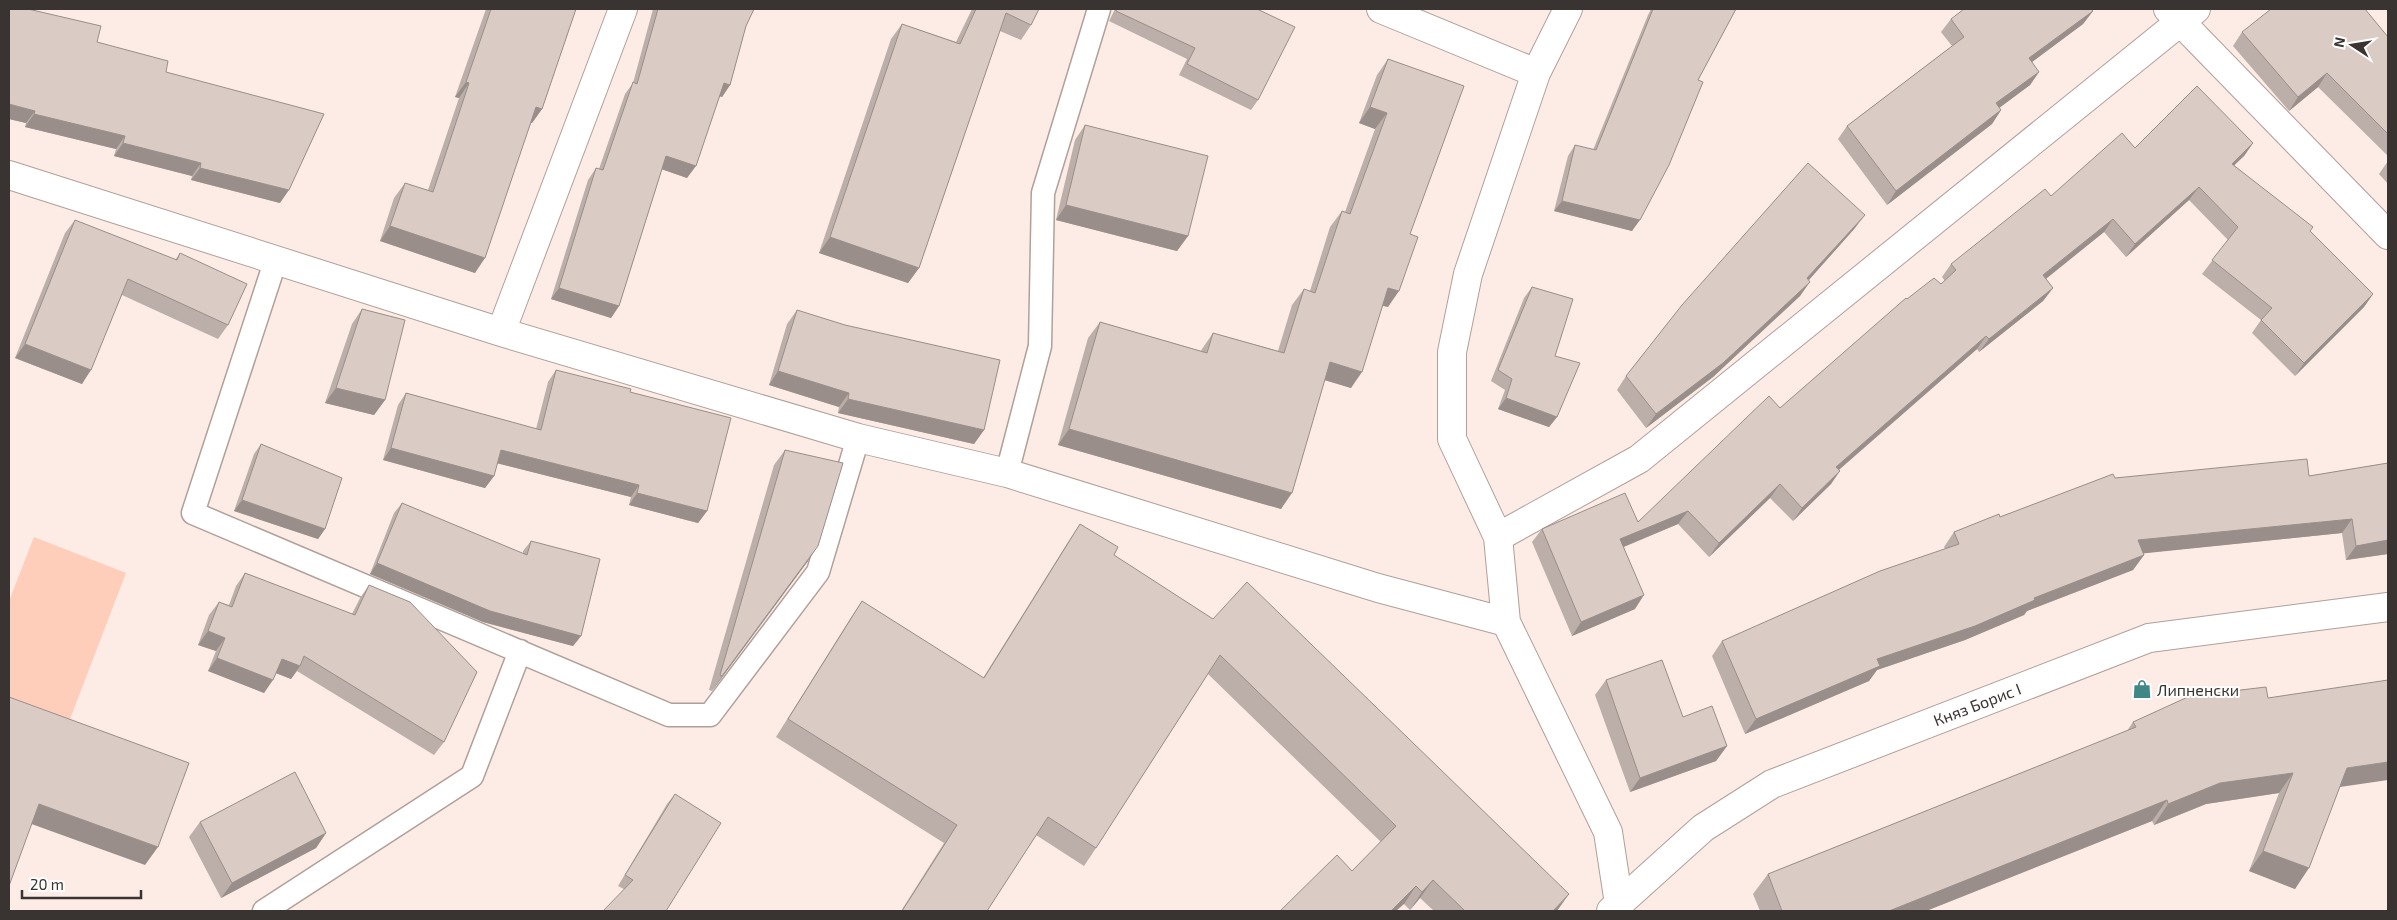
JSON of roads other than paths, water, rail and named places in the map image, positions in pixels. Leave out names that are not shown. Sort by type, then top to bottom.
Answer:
[{"type":"street","points":[[501,332],[623,9]]},
{"type":"street","points":[[1381,9],[1536,73]]},
{"type":"street","points":[[1568,9],[1536,73],[1468,274],[1452,352],[1452,439],[1498,537],[1506,622],[1608,832],[1615,908]]},
{"type":"street","points":[[1498,537],[1639,458],[2181,13],[2388,235]]},
{"type":"street","points":[[9,175],[501,332],[858,438],[1007,472],[1378,588],[1506,622]]},
{"type":"street","name":"Княз Борис I","points":[[1615,908],[1704,828],[1772,784],[2149,638],[2388,607]]},
{"type":"lane","points":[[1007,472],[1040,346],[1043,193],[1100,9]]},
{"type":"lane","points":[[276,259],[193,513],[669,715],[710,715],[818,572],[858,438]]},
{"type":"lane","points":[[264,911],[472,776],[520,651]]},
{"type":"place","name":"Липненски","points":[[2142,689]]}]
